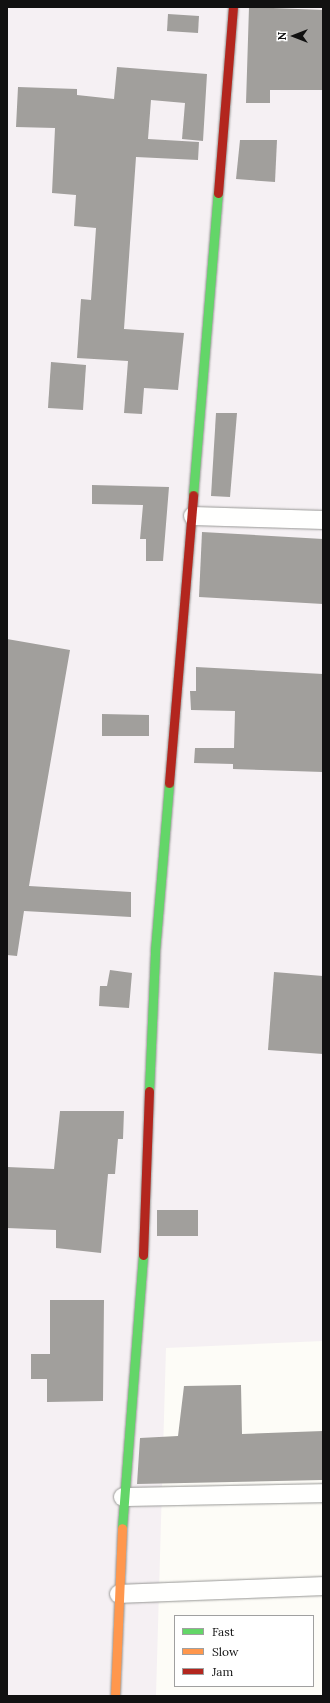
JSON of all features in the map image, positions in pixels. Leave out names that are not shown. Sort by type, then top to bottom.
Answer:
[{"type":"street","points":[[115,1696],[122,1497],[142,1269],[154,951],[193,516],[233,7]]},
{"type":"street","points":[[193,516],[323,520]]},
{"type":"street","points":[[122,1497],[323,1493]]},
{"type":"street","points":[[119,1594],[323,1586]]},
{"type":"shaded area","points":[[7,7],[323,7],[323,1341],[166,1348],[156,1696],[7,1696]]},
{"type":"building","points":[[249,7],[323,10],[323,90],[270,90],[270,103],[246,103]]},
{"type":"building","points":[[168,14],[199,16],[198,33],[167,31]]},
{"type":"building","points":[[117,67],[207,74],[203,141],[182,139],[185,103],[151,100],[148,139],[199,142],[198,160],[136,157],[124,329],[184,333],[178,390],[144,388],[142,414],[124,413],[128,361],[77,358],[81,299],[91,300],[96,228],[74,226],[76,195],[52,193],[55,128],[16,127],[18,87],[77,89],[77,95],[114,99]]},
{"type":"building","points":[[240,140],[277,140],[275,182],[236,179]]},
{"type":"building","points":[[51,362],[86,365],[83,410],[48,408]]},
{"type":"building","points":[[216,413],[237,413],[230,497],[211,496]]},
{"type":"building","points":[[92,485],[169,487],[163,561],[146,561],[146,539],[140,539],[143,505],[92,504]]},
{"type":"building","points":[[202,532],[323,539],[323,604],[199,597]]},
{"type":"building","points":[[7,639],[70,650],[29,886],[131,892],[131,917],[24,911],[17,956],[7,955]]},
{"type":"building","points":[[196,667],[323,674],[323,772],[233,769],[233,764],[194,763],[195,748],[234,748],[235,711],[191,710],[190,691],[196,691]]},
{"type":"building","points":[[102,714],[149,715],[149,736],[102,736]]},
{"type":"building","points":[[110,970],[132,973],[129,1008],[99,1006],[100,986],[107,986]]},
{"type":"building","points":[[274,972],[323,976],[323,1054],[268,1050]]},
{"type":"building","points":[[60,1111],[124,1111],[123,1139],[118,1139],[115,1174],[108,1174],[101,1253],[56,1248],[56,1230],[7,1228],[7,1167],[54,1169]]},
{"type":"building","points":[[157,1210],[198,1210],[198,1236],[157,1236]]},
{"type":"building","points":[[50,1300],[104,1300],[103,1401],[47,1402],[47,1379],[31,1379],[31,1354],[50,1354]]},
{"type":"building","points":[[241,1385],[242,1434],[323,1431],[323,1480],[137,1484],[140,1438],[178,1436],[184,1386]]},
{"type":"traffic: fast","points":[[193,495],[218,193]]},
{"type":"traffic: fast","points":[[149,1091],[155,951],[169,783]]},
{"type":"traffic: fast","points":[[122,1528],[143,1255]]},
{"type":"traffic: slow","points":[[115,1696],[122,1528]]},
{"type":"traffic: jam","points":[[218,193],[233,7]]},
{"type":"traffic: jam","points":[[169,783],[193,495]]},
{"type":"traffic: jam","points":[[143,1255],[149,1091]]}]
